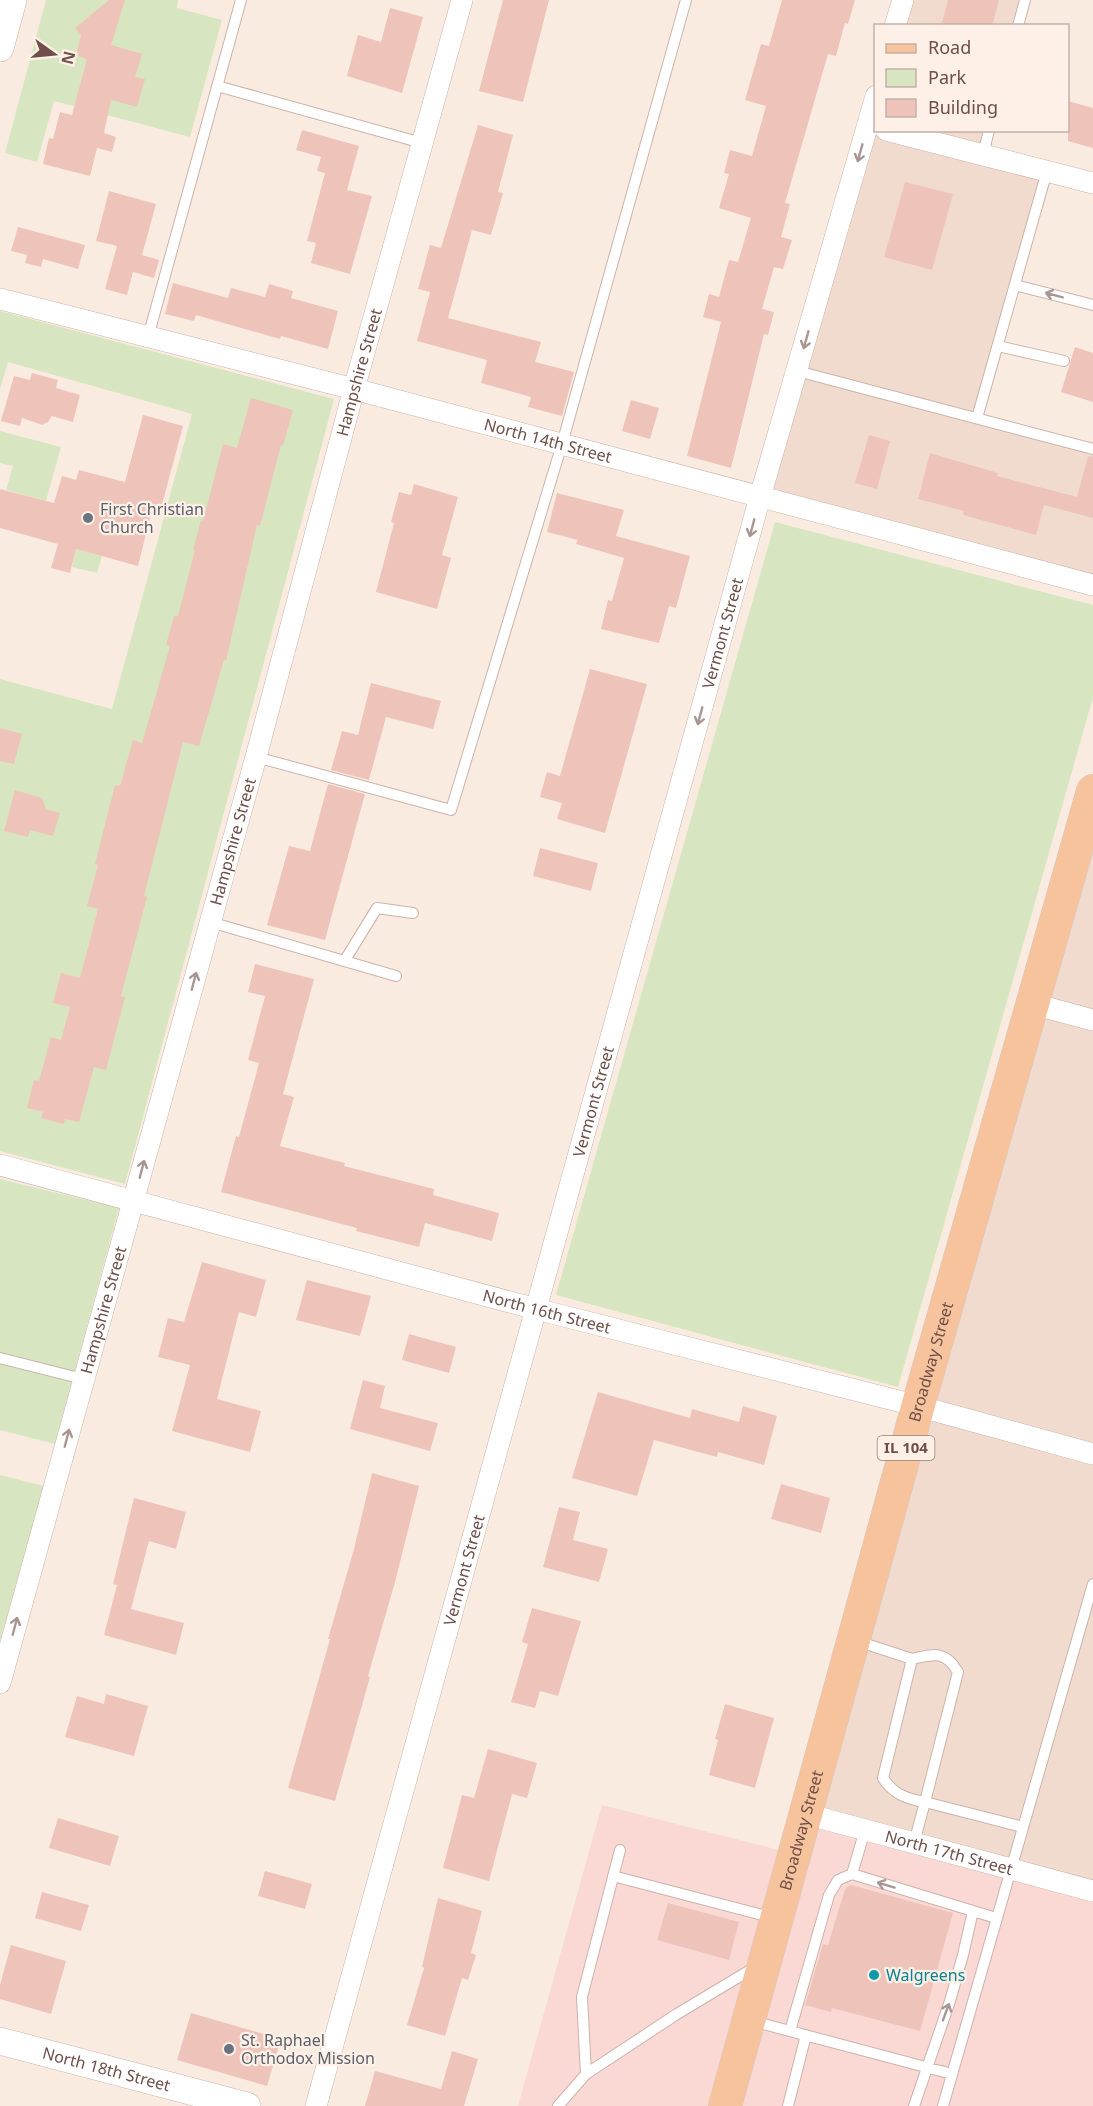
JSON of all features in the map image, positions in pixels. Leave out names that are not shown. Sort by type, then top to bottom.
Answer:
[{"type":"main road","name":"Broadway Street","points":[[725,2106],[918,1406],[1093,791]]},
{"type":"street","points":[[0,48],[13,0]]},
{"type":"street","name":"Hampshire Street","points":[[0,1683],[462,0]]},
{"type":"street","points":[[897,24],[903,0]]},
{"type":"street","name":"Vermont Street","points":[[316,2106],[760,497],[797,371],[875,132]]},
{"type":"street","points":[[892,132],[1093,183]]},
{"type":"street","name":"North 14th Street","points":[[0,299],[354,389],[1093,585]]},
{"type":"street","points":[[1033,1004],[1093,1020]]},
{"type":"street","name":"North 16th Street","points":[[0,1165],[536,1309],[918,1406],[1093,1454]]},
{"type":"street","name":"North 17th Street","points":[[806,1814],[1093,1891]]},
{"type":"street","name":"North 18th Street","points":[[0,2041],[247,2106]]},
{"type":"lane","points":[[148,337],[241,0]]},
{"type":"lane","points":[[256,757],[451,810],[562,444],[686,0]]},
{"type":"lane","points":[[1019,24],[1025,0]]},
{"type":"lane","points":[[217,86],[422,143]]},
{"type":"lane","points":[[983,155],[989,132]]},
{"type":"lane","points":[[978,418],[1047,171]]},
{"type":"lane","points":[[1015,285],[1093,305]]},
{"type":"lane","points":[[998,346],[1065,361]]},
{"type":"lane","points":[[797,371],[1093,449]]},
{"type":"lane","points":[[345,960],[377,908],[413,913]]},
{"type":"lane","points":[[210,922],[396,976]]},
{"type":"lane","points":[[0,1358],[83,1379]]},
{"type":"lane","points":[[943,2106],[1093,1584]]},
{"type":"lane","points":[[854,1640],[912,1659],[935,1654],[951,1660],[958,1672],[914,1843]]},
{"type":"lane","points":[[912,1659],[883,1778],[889,1787],[902,1796],[1023,1827]]},
{"type":"lane","points":[[852,1874],[865,1830]]},
{"type":"lane","points":[[586,2074],[582,1997],[620,1850]]},
{"type":"lane","points":[[790,2031],[830,1895],[837,1880],[852,1874],[996,1918]]},
{"type":"lane","points":[[612,1876],[777,1918]]},
{"type":"lane","points":[[914,2106],[950,2001],[973,1911]]},
{"type":"lane","points":[[558,2106],[586,2074],[677,2014],[765,1962]]},
{"type":"lane","points":[[749,2020],[952,2074]]},
{"type":"lane","points":[[788,2106],[806,2035]]},
{"type":"shaded area","points":[[903,0],[1025,0],[1018,24],[896,24]]},
{"type":"shaded area","points":[[875,132],[989,132],[983,155],[1047,171],[978,418],[1093,449],[1093,585],[760,497]]},
{"type":"shaded area","points":[[1076,850],[1093,854],[1093,1891],[806,1814]]},
{"type":"shaded area","points":[[602,1805],[794,1854],[806,1814],[1093,1891],[1093,2106],[518,2106]]},
{"type":"green space","points":[[46,0],[178,0],[177,8],[222,20],[190,137],[54,101],[37,162],[5,153]]},
{"type":"green space","points":[[0,311],[334,399],[125,1184],[0,1151],[0,679],[112,709],[192,414],[8,362],[0,389]]},
{"type":"green space","points":[[0,431],[61,447],[46,501],[6,490],[13,466],[0,463]]},
{"type":"green space","points":[[775,522],[1093,605],[1093,697],[898,1387],[556,1295]]},
{"type":"green space","points":[[76,549],[102,556],[97,573],[72,567]]},
{"type":"green space","points":[[0,1179],[119,1208],[55,1444],[0,1430]]},
{"type":"green space","points":[[0,1475],[44,1486],[0,1643]]},
{"type":"building","points":[[109,0],[125,0],[111,45],[142,54],[135,77],[145,79],[137,107],[111,100],[104,133],[116,137],[112,152],[97,148],[90,176],[43,164],[49,138],[53,139],[60,112],[72,115],[87,59],[76,55],[81,35],[75,28]]},
{"type":"building","points":[[503,0],[549,0],[523,102],[479,91]]},
{"type":"building","points":[[782,0],[855,0],[848,24],[845,23],[836,56],[828,54],[785,203],[790,204],[781,237],[792,240],[783,269],[774,267],[762,309],[774,312],[768,335],[764,334],[731,468],[687,456],[721,322],[703,317],[709,294],[719,297],[729,260],[738,262],[751,218],[719,208],[729,174],[724,173],[730,150],[752,156],[766,106],[745,100],[761,44],[769,46]]},
{"type":"building","points":[[948,0],[999,0],[993,24],[942,24]]},
{"type":"building","points":[[390,8],[423,17],[402,93],[347,76],[358,35],[381,42]]},
{"type":"building","points":[[1069,101],[1093,108],[1093,148],[1068,141]]},
{"type":"building","points":[[478,125],[513,135],[498,192],[503,193],[491,235],[472,230],[448,318],[541,342],[535,362],[574,372],[562,416],[528,407],[531,397],[481,383],[487,360],[417,341],[430,292],[418,289],[430,245],[441,248]]},
{"type":"building","points":[[302,130],[359,146],[347,190],[372,196],[350,274],[311,263],[316,243],[307,241],[325,173],[317,171],[321,157],[296,150]]},
{"type":"building","points":[[905,182],[953,194],[932,270],[884,257]]},
{"type":"building","points":[[109,191],[156,204],[142,255],[159,260],[154,278],[133,272],[127,295],[105,289],[117,246],[96,241]]},
{"type":"building","points":[[18,227],[85,245],[78,269],[43,259],[41,267],[25,263],[27,255],[11,251]]},
{"type":"building","points":[[173,283],[228,298],[231,288],[265,297],[269,284],[293,291],[291,298],[338,311],[328,349],[281,336],[280,339],[196,315],[194,321],[165,314]]},
{"type":"building","points":[[1075,347],[1093,353],[1093,402],[1061,392]]},
{"type":"building","points":[[32,373],[58,380],[56,388],[80,395],[73,422],[52,416],[42,425],[22,418],[20,426],[1,421],[14,376],[30,380]]},
{"type":"building","points":[[251,398],[293,410],[283,446],[281,445],[260,526],[257,525],[226,661],[224,660],[199,746],[183,742],[144,896],[147,897],[121,996],[125,997],[106,1070],[94,1067],[79,1122],[65,1119],[64,1124],[41,1118],[43,1112],[27,1108],[34,1080],[39,1081],[51,1037],[61,1040],[70,1007],[53,1003],[61,973],[80,978],[98,909],[87,906],[115,785],[120,786],[133,740],[142,743],[170,646],[166,645],[174,616],[178,616],[195,550],[193,550],[223,444],[237,448]]},
{"type":"building","points":[[631,400],[659,408],[650,439],[622,431]]},
{"type":"building","points":[[143,415],[183,426],[160,512],[152,510],[138,566],[76,549],[70,573],[51,568],[58,544],[0,528],[0,489],[54,503],[62,476],[76,480],[79,470],[125,482]]},
{"type":"building","points":[[869,435],[890,441],[877,489],[855,483]]},
{"type":"building","points":[[930,453],[998,473],[997,476],[1077,497],[1088,456],[1093,457],[1093,518],[1044,505],[1036,535],[963,515],[964,511],[918,499]]},
{"type":"building","points":[[414,484],[458,497],[442,555],[451,558],[437,609],[376,592],[394,523],[391,522],[399,492],[411,495]]},
{"type":"building","points":[[557,493],[624,510],[616,536],[690,556],[676,608],[669,606],[659,643],[601,629],[608,600],[612,601],[624,558],[576,544],[578,540],[547,532]]},
{"type":"building","points":[[590,669],[647,684],[605,833],[557,819],[562,803],[540,797],[547,772],[560,776]]},
{"type":"building","points":[[371,683],[441,701],[433,729],[386,717],[369,780],[331,770],[342,731],[358,735]]},
{"type":"building","points":[[0,728],[22,734],[14,764],[0,761]]},
{"type":"building","points":[[328,784],[365,794],[325,940],[267,925],[289,846],[310,851]]},
{"type":"building","points":[[15,790],[42,798],[46,809],[60,813],[53,836],[30,830],[28,837],[4,831]]},
{"type":"building","points":[[540,848],[598,863],[591,891],[533,876]]},
{"type":"building","points":[[255,964],[314,979],[283,1094],[294,1097],[280,1146],[345,1163],[344,1166],[434,1189],[433,1195],[499,1213],[492,1241],[425,1223],[419,1247],[221,1192],[259,1063],[248,1060],[265,996],[248,992]]},
{"type":"building","points":[[202,1262],[266,1280],[256,1317],[239,1312],[217,1399],[261,1411],[250,1452],[172,1431],[190,1365],[158,1357],[168,1318],[184,1322]]},
{"type":"building","points":[[307,1280],[371,1296],[360,1336],[296,1320]]},
{"type":"building","points":[[409,1334],[456,1347],[449,1373],[402,1360]]},
{"type":"building","points":[[363,1380],[385,1386],[380,1408],[438,1423],[430,1451],[350,1429]]},
{"type":"building","points":[[598,1392],[690,1418],[692,1409],[739,1422],[743,1406],[777,1416],[764,1465],[718,1452],[717,1457],[654,1440],[637,1496],[572,1478]]},
{"type":"building","points":[[372,1473],[419,1486],[368,1676],[370,1677],[335,1801],[288,1788],[354,1549]]},
{"type":"building","points":[[781,1484],[830,1498],[821,1533],[771,1519]]},
{"type":"building","points":[[134,1498],[186,1512],[176,1549],[149,1541],[131,1609],[184,1623],[176,1655],[104,1635],[117,1585],[113,1584]]},
{"type":"building","points":[[559,1507],[580,1512],[573,1540],[608,1549],[599,1582],[543,1567]]},
{"type":"building","points":[[532,1608],[581,1621],[558,1696],[540,1691],[535,1708],[511,1702],[528,1644],[522,1642]]},
{"type":"building","points":[[106,1694],[148,1706],[134,1756],[65,1737],[77,1696],[104,1704]]},
{"type":"building","points":[[725,1704],[774,1718],[755,1788],[709,1775],[718,1740],[715,1739]]},
{"type":"building","points":[[488,1749],[537,1763],[527,1798],[512,1794],[489,1881],[443,1868],[462,1795],[474,1798]]},
{"type":"building","points":[[58,1818],[119,1836],[110,1866],[49,1848]]},
{"type":"building","points":[[265,1871],[312,1884],[305,1909],[258,1896]]},
{"type":"building","name":"Walgreens","points":[[851,1885],[953,1913],[920,2031],[832,2008],[831,2012],[805,2005],[823,1944],[828,1945],[845,1889]]},
{"type":"building","points":[[42,1892],[89,1905],[81,1931],[35,1918]]},
{"type":"building","points":[[438,1898],[482,1911],[471,1953],[476,1955],[468,1980],[462,1978],[445,2036],[407,2025],[424,1968],[422,1967]]},
{"type":"building","points":[[668,1903],[739,1922],[729,1960],[657,1940]]},
{"type":"building","points":[[11,1945],[66,1961],[51,2014],[0,1999],[0,1985]]},
{"type":"building","name":"St. Raphael Orthodox Mission","points":[[191,2013],[281,2039],[267,2086],[177,2060]]},
{"type":"building","points":[[452,2051],[478,2059],[464,2106],[365,2106],[375,2071],[441,2089]]},
{"type":"place","name":"First Christian Church","points":[[88,518]]},
{"type":"place","name":"Walgreens","points":[[874,1975]]},
{"type":"place","name":"St. Raphael Orthodox Mission","points":[[229,2049]]}]
